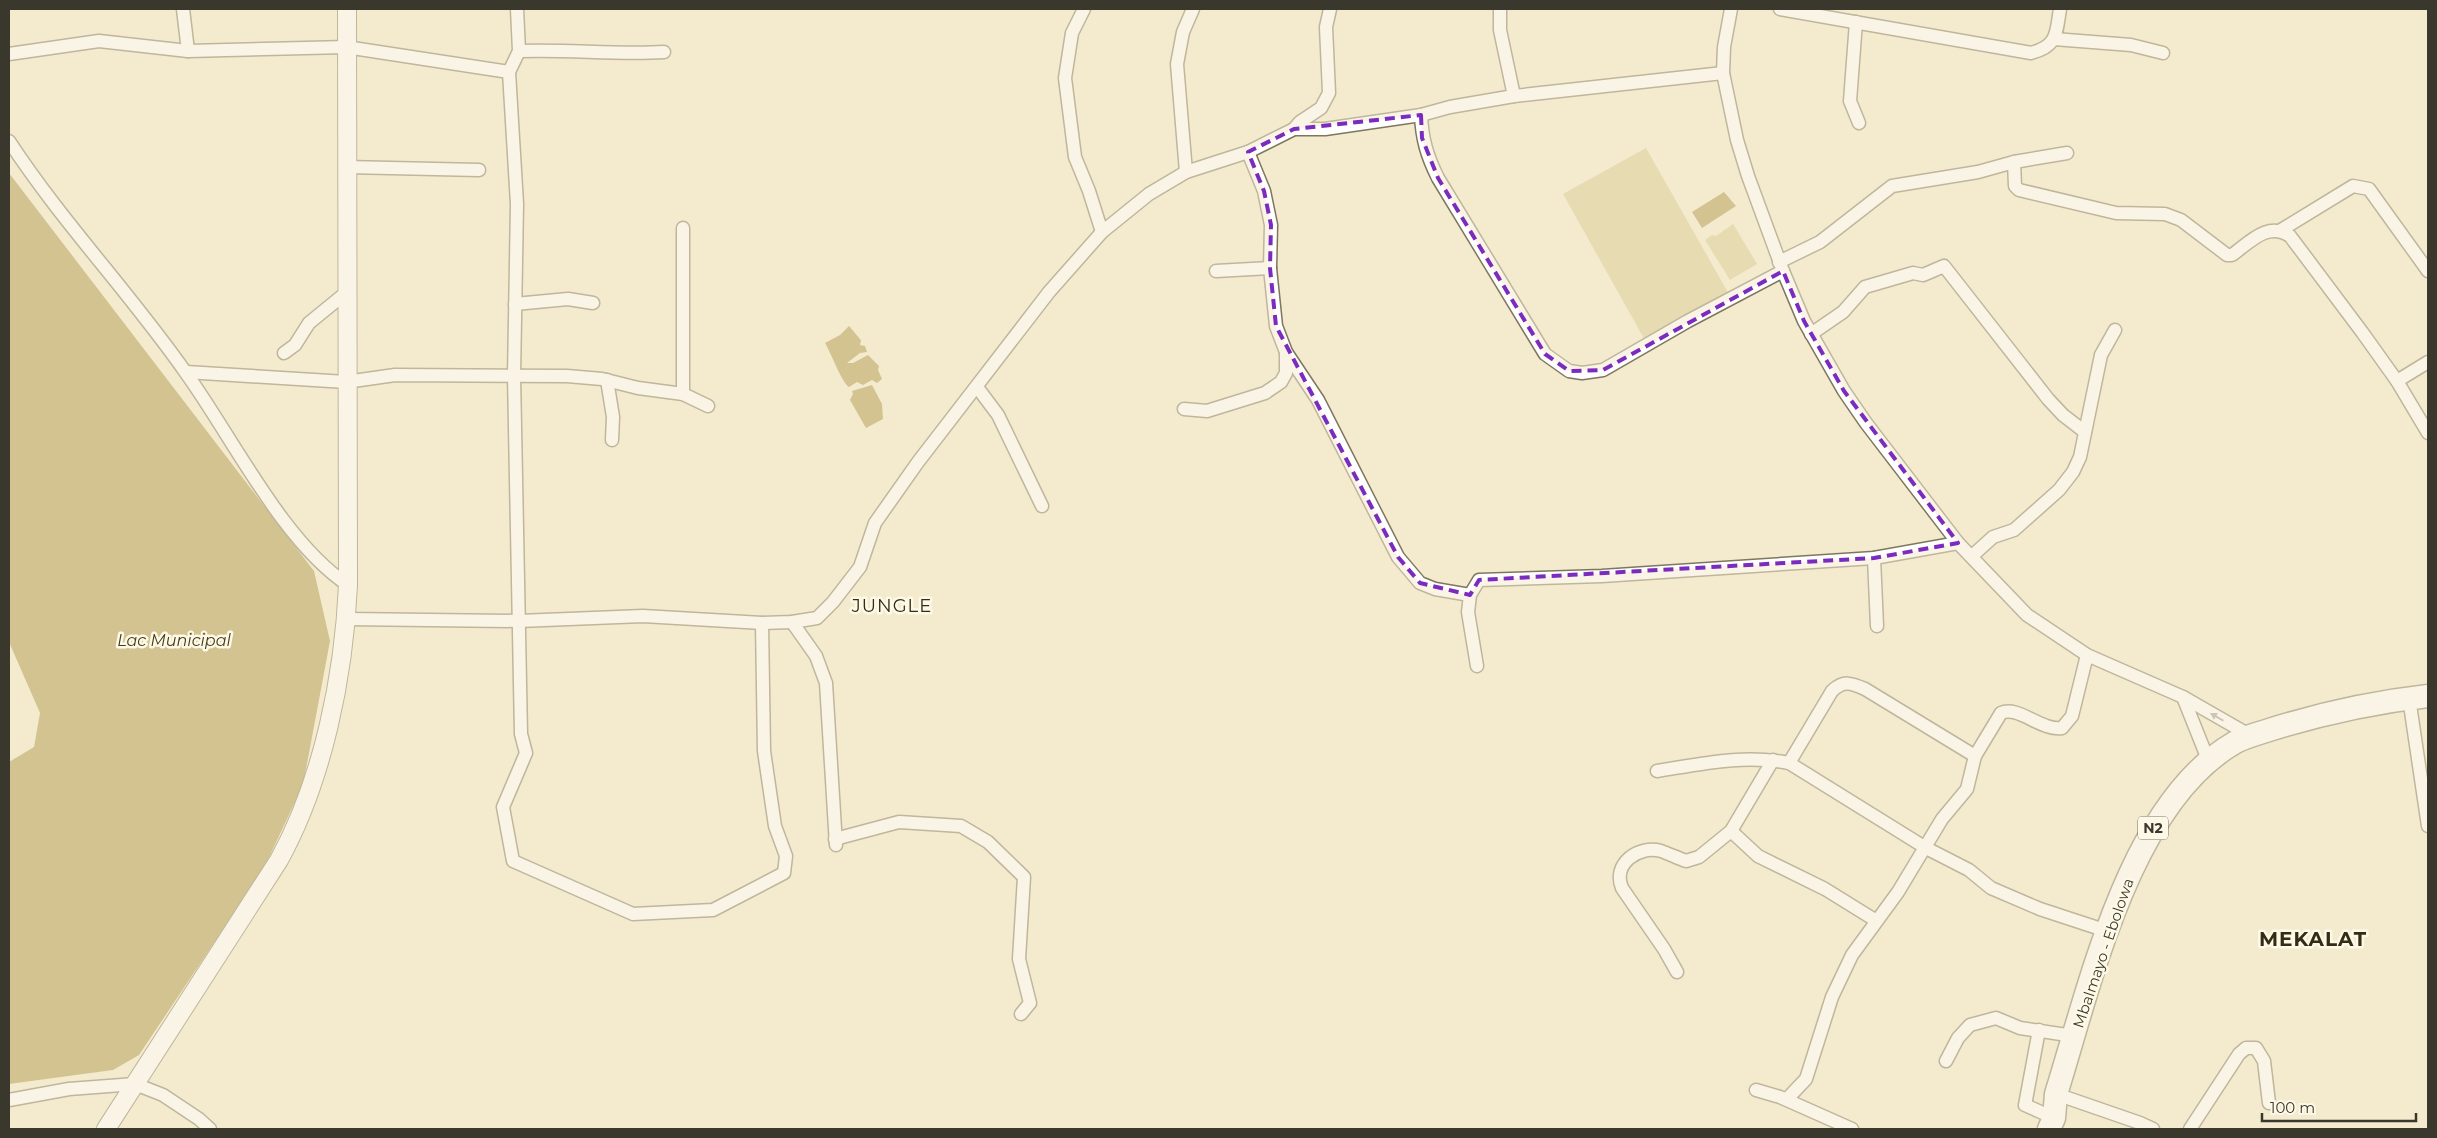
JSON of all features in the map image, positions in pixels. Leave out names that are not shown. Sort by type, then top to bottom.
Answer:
[{"type":"highway","name":"Mbalmayo - Ebolowa","points":[[2051,1123],[2056,1094],[2107,931],[2126,882],[2158,819],[2209,762],[2236,742],[2296,722],[2419,697]]},
{"type":"street","points":[[183,9],[188,51]]},
{"type":"street","points":[[106,1129],[279,860],[294,832],[308,794],[332,710],[346,619],[348,585],[346,382],[347,9]]},
{"type":"street","points":[[517,9],[519,51],[509,72],[517,204],[514,376],[521,734],[526,752],[502,807],[513,861],[632,914],[713,910],[784,873],[786,856],[775,826],[764,751],[762,623]]},
{"type":"street","points":[[1084,9],[1072,33],[1065,78],[1075,157],[1090,191],[1102,232]]},
{"type":"street","points":[[1186,172],[1177,64],[1183,32],[1193,9]]},
{"type":"street","points":[[346,619],[519,621],[643,616],[762,623],[792,622],[817,618],[833,602],[860,567],[875,523],[918,462],[1048,292],[1102,232],[1149,194],[1186,172],[1248,152],[1294,129],[1300,122],[1321,108],[1329,93],[1326,27],[1330,9]]},
{"type":"street","points":[[1500,9],[1500,30],[1514,96]]},
{"type":"street","points":[[1731,9],[1723,73],[1743,158],[1781,267],[1811,334],[1844,391],[1958,543],[2027,615],[2087,655],[2183,697],[2251,736]]},
{"type":"street","points":[[1780,9],[2031,53],[2048,47],[2054,39],[2060,9]]},
{"type":"street","points":[[1856,22],[1850,101],[1859,123]]},
{"type":"street","points":[[2054,39],[2131,45],[2163,53]]},
{"type":"street","points":[[9,54],[99,41],[188,51],[346,48],[509,72]]},
{"type":"street","points":[[519,51],[563,49],[627,54],[664,52]]},
{"type":"street","points":[[1294,129],[1325,129],[1422,115],[1450,107],[1514,96],[1723,73]]},
{"type":"street","points":[[1422,115],[1422,138],[1438,178],[1545,354],[1569,371],[1582,373],[1603,370],[1781,267],[1820,242],[1892,186],[1978,172],[2014,162],[2067,153]]},
{"type":"street","points":[[9,141],[186,372],[279,513],[316,560],[348,585]]},
{"type":"street","points":[[1248,152],[1264,191],[1271,225],[1270,268],[1276,326],[1286,352],[1318,400],[1398,557],[1420,583],[1435,589],[1470,595]]},
{"type":"street","points":[[2014,162],[2015,186],[2019,190],[2116,213],[2164,214],[2180,220],[2226,255],[2232,255],[2267,231],[2281,230],[2353,186],[2369,189],[2428,271]]},
{"type":"street","points":[[346,167],[479,170]]},
{"type":"street","points":[[683,228],[683,394]]},
{"type":"street","points":[[2281,230],[2290,236],[2397,381],[2428,433]]},
{"type":"street","points":[[1811,334],[1843,312],[1865,287],[1913,273],[1923,274],[1944,266],[2048,400],[2063,415],[2085,432]]},
{"type":"street","points":[[1216,271],[1270,268]]},
{"type":"street","points":[[284,352],[295,345],[309,323],[347,292]]},
{"type":"street","points":[[516,304],[568,299],[593,303]]},
{"type":"street","points":[[1972,556],[1993,537],[2014,530],[2066,483],[2080,457],[2101,355],[2115,330]]},
{"type":"street","points":[[1184,409],[1207,411],[1265,394],[1281,382],[1286,373],[1286,352]]},
{"type":"street","points":[[2397,381],[2428,362]]},
{"type":"street","points":[[186,372],[346,382],[395,374],[567,376],[607,380],[638,388],[683,394],[708,406]]},
{"type":"street","points":[[607,380],[613,417],[612,440]]},
{"type":"street","points":[[977,387],[998,415],[1042,506]]},
{"type":"street","points":[[1477,666],[1468,612],[1470,595],[1479,580],[1602,576],[1874,558],[1958,543]]},
{"type":"street","points":[[1874,558],[1877,626]]},
{"type":"street","points":[[792,622],[816,656],[826,683],[836,842],[899,822],[961,826],[988,842],[1024,876],[1019,959],[1030,1004],[1021,1014]]},
{"type":"street","points":[[1787,1099],[1806,1079],[1832,997],[1852,955],[1875,920],[1898,892],[1942,819],[1967,789],[1975,756],[2001,713],[2011,711],[2052,729],[2062,728],[2072,716],[2087,655]]},
{"type":"street","points":[[1789,763],[1832,691],[1838,685],[1848,682],[1865,689],[1975,756]]},
{"type":"street","points":[[2183,697],[2209,762]]},
{"type":"street","points":[[2419,697],[2428,826]]},
{"type":"street","points":[[1657,771],[1728,759],[1774,760],[1789,763],[1926,848],[1969,870],[1999,891],[2040,909],[2107,931]]},
{"type":"street","points":[[1677,972],[1664,949],[1622,888],[1618,879],[1620,868],[1629,857],[1645,852],[1659,851],[1686,862],[1693,861],[1730,831],[1774,760]]},
{"type":"street","points":[[1730,831],[1758,856],[1825,889],[1875,920]]},
{"type":"street","points":[[1946,1061],[1958,1038],[1970,1025],[1996,1018],[2020,1028],[2074,1036]]},
{"type":"street","points":[[2039,1030],[2025,1105],[2051,1123]]},
{"type":"street","points":[[2190,1129],[2239,1054],[2246,1048],[2256,1048],[2264,1061],[2269,1103]]},
{"type":"street","points":[[9,1100],[69,1089],[135,1084],[163,1095],[199,1119],[210,1129]]},
{"type":"street","points":[[1756,1090],[1787,1099],[1852,1129]]},
{"type":"street","points":[[2056,1094],[2153,1129]]},
{"type":"highlighted area","points":[[1421,115],[1422,138],[1438,178],[1545,354],[1569,371],[1603,370],[1783,271],[1804,321],[1844,391],[1958,543],[1874,558],[1479,580],[1470,595],[1420,583],[1398,557],[1276,326],[1270,268],[1271,225],[1264,191],[1248,152],[1294,129]]},
{"type":"shaded area","points":[[1646,148],[1730,296],[1646,342],[1563,194]]},
{"type":"shaded area","points":[[1733,224],[1757,264],[1730,280],[1705,240],[1712,235],[1716,236]]},
{"type":"water","name":"Lac Municipal","points":[[9,173],[314,571],[330,641],[303,785],[264,868],[139,1055],[113,1070],[9,1084],[9,762],[34,747],[40,713],[9,642]]},
{"type":"water","points":[[1724,192],[1736,206],[1702,228],[1692,212]]},
{"type":"water","points":[[849,326],[861,340],[860,345],[865,346],[867,352],[860,353],[847,363],[853,363],[868,355],[879,366],[878,370],[882,379],[877,383],[872,380],[863,385],[857,382],[849,387],[840,374],[825,343],[840,335]]},
{"type":"water","points":[[872,385],[882,404],[883,419],[866,428],[850,400],[853,394],[852,391]]},
{"type":"district","name":"JUNGLE","points":[[892,606]]},
{"type":"district","name":"MEKALAT","points":[[2313,939]]}]
